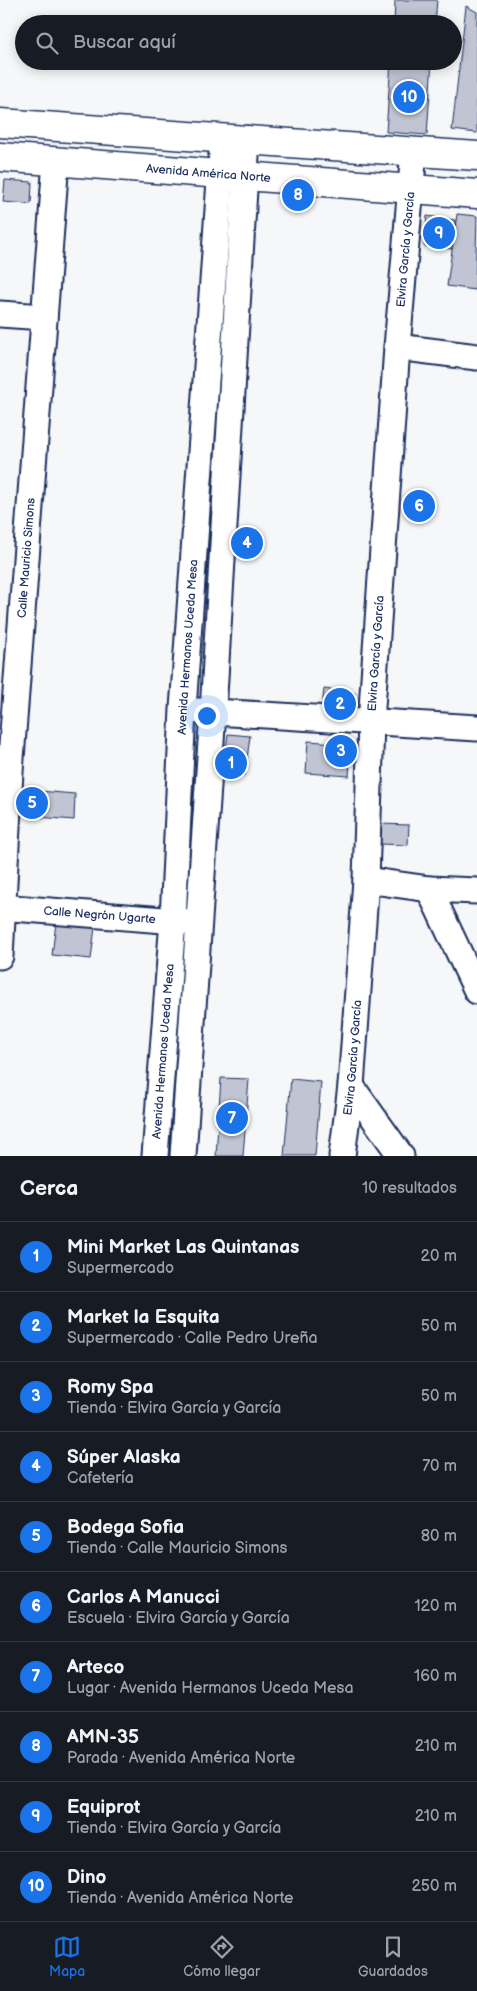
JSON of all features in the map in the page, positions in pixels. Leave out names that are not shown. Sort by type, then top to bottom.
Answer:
[{"type":"main road","points":[[0,123],[477,156]]},
{"type":"main road","name":"Avenida América Norte","points":[[0,158],[477,194]]},
{"type":"street","name":"Avenida Hermanos Uceda Mesa","points":[[183,1156],[213,712],[235,139]]},
{"type":"street","name":"Elvira García y García","points":[[342,1156],[351,1086],[366,880],[371,722],[397,347],[414,151]]},
{"type":"street","name":"Calle Mauricio Simons","points":[[0,956],[5,771],[56,161]]},
{"type":"street","name":"Avenida Hermanos Uceda Mesa","points":[[155,1156],[173,920],[184,709],[233,176]]},
{"type":"street","points":[[0,314],[44,317]]},
{"type":"street","points":[[397,347],[477,357]]},
{"type":"street","points":[[184,709],[477,728]]},
{"type":"street","points":[[366,880],[430,889],[477,891]]},
{"type":"street","points":[[430,889],[477,991]]},
{"type":"street","name":"Calle Negrón Ugarte","points":[[2,907],[199,922]]},
{"type":"street","points":[[351,1086],[401,1156]]},
{"type":"building","points":[[395,0],[437,0],[436,15],[394,15]]},
{"type":"building","points":[[466,6],[477,12],[477,133],[452,130],[459,70],[462,70],[462,41]]},
{"type":"building","points":[[390,70],[431,70],[427,135],[386,132]]},
{"type":"building","points":[[5,180],[32,182],[31,204],[3,202]]},
{"type":"building","points":[[457,214],[477,216],[475,290],[447,286]]},
{"type":"building","points":[[427,216],[455,220],[452,249],[424,246]]},
{"type":"building","points":[[324,689],[355,693],[353,712],[322,708]]},
{"type":"building","points":[[228,734],[250,736],[245,775],[223,772]]},
{"type":"building","points":[[308,741],[351,744],[349,776],[306,773]]},
{"type":"building","points":[[27,790],[75,794],[74,820],[26,816]]},
{"type":"building","points":[[380,824],[409,825],[408,845],[379,844]]},
{"type":"building","points":[[56,923],[95,927],[91,959],[52,955]]},
{"type":"building","points":[[221,1078],[249,1079],[243,1156],[216,1156]]},
{"type":"building","points":[[291,1079],[321,1082],[315,1156],[284,1156]]},
{"type":"place","name":"Dino","points":[[409,97]]},
{"type":"place","name":"AMN-35","points":[[298,195]]},
{"type":"place","name":"Equiprot","points":[[439,233]]},
{"type":"place","name":"Carlos A Manucci","points":[[419,506]]},
{"type":"place","name":"Súper Alaska","points":[[247,543]]},
{"type":"place","name":"Market la Esquita","points":[[340,704]]},
{"type":"place","name":"Romy Spa","points":[[341,751]]},
{"type":"place","name":"Mini Market Las Quintanas","points":[[231,763]]},
{"type":"place","name":"Bodega Sofia","points":[[32,803]]},
{"type":"place","name":"Arteco","points":[[232,1118]]}]
